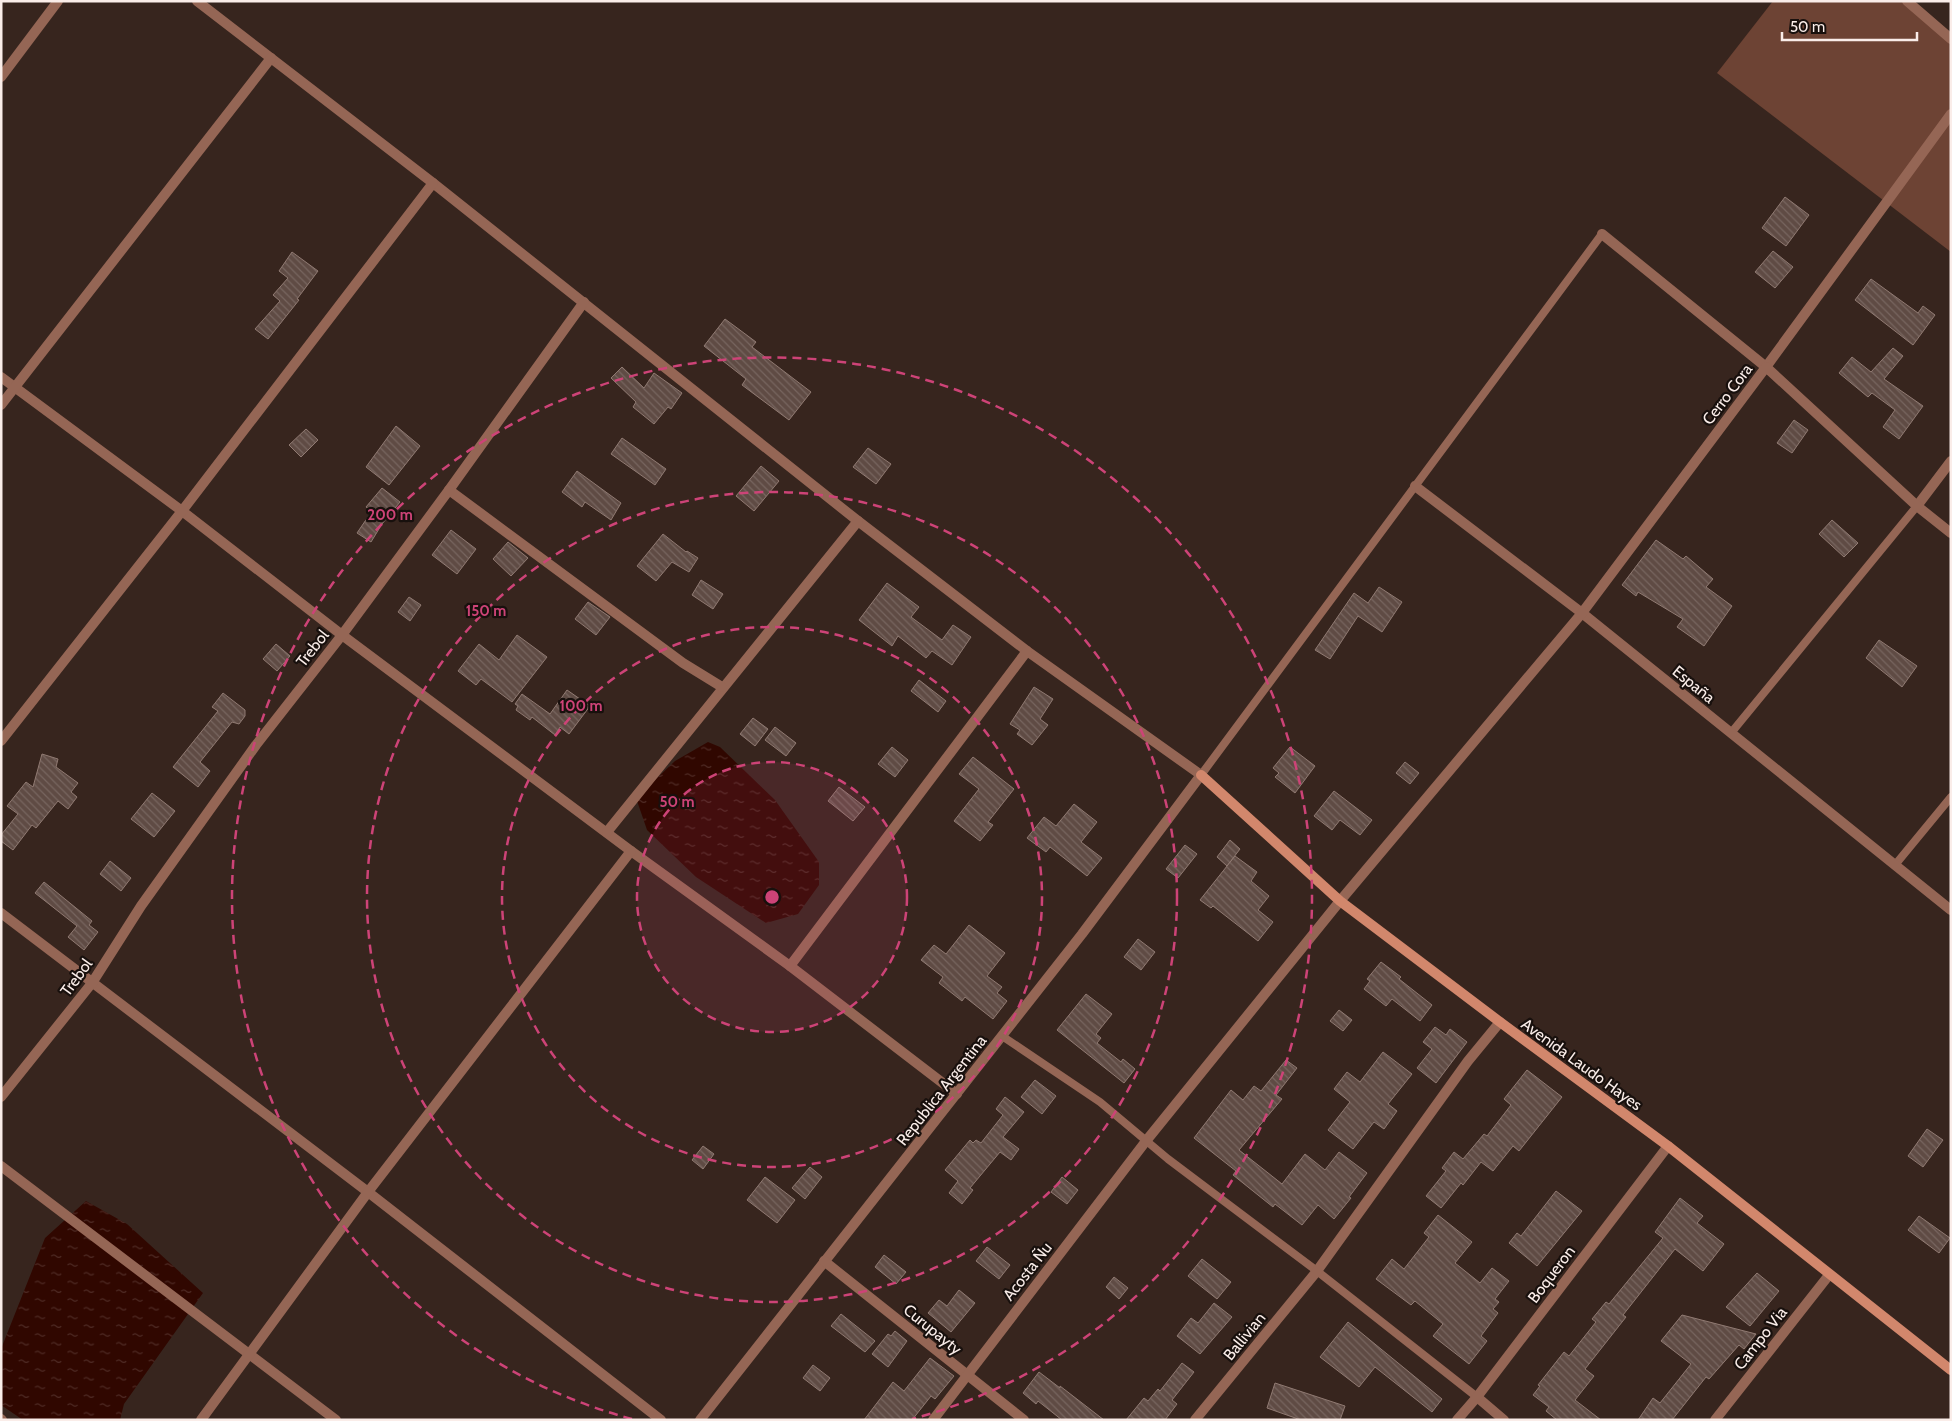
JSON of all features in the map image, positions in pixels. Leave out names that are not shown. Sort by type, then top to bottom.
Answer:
[{"type":"street","points":[[1,77],[58,1]]},
{"type":"street","points":[[197,1],[433,183],[858,521],[1027,652],[1201,775]]},
{"type":"street","points":[[1907,1],[1951,39]]},
{"type":"street","points":[[1,405],[272,58]]},
{"type":"street","points":[[1602,234],[1766,367],[1951,114]]},
{"type":"street","points":[[1,741],[182,511],[433,183]]},
{"type":"street","name":"Trebol","points":[[1,1097],[92,983],[141,906],[250,753],[342,635],[584,302]]},
{"type":"street","name":"Cerro Cora","points":[[1340,901],[1582,614],[1766,367],[1917,506],[1951,533]]},
{"type":"street","points":[[1,377],[182,511],[342,635],[630,851],[790,966],[957,1094]]},
{"type":"street","points":[[1917,506],[1951,461]]},
{"type":"street","name":"España","points":[[1415,486],[1582,614],[1951,910]]},
{"type":"street","points":[[448,490],[683,663],[722,687]]},
{"type":"street","points":[[607,832],[722,687],[858,521]]},
{"type":"street","points":[[790,966],[1027,652]]},
{"type":"street","name":"Avenida Laudo Hayes","points":[[1201,775],[1340,901],[1668,1146],[1951,1370]]},
{"type":"street","name":"Republica Argentina","points":[[700,1420],[1082,934],[1201,775]]},
{"type":"street","points":[[201,1420],[368,1192],[630,851]]},
{"type":"street","name":"Acosta Ñu","points":[[933,1420],[1146,1142],[1340,901]]},
{"type":"street","points":[[1,913],[368,1192],[661,1420]]},
{"type":"street","name":"Ballivian","points":[[1195,1420],[1316,1271],[1468,1061],[1500,1022]]},
{"type":"street","name":"Boqueron","points":[[1457,1420],[1477,1397],[1668,1146]]},
{"type":"street","points":[[1,1166],[336,1420]]},
{"type":"street","name":"Curupayty","points":[[824,1261],[1024,1420]]},
{"type":"street","name":"Campo Via","points":[[1715,1420],[1829,1275]]},
{"type":"street","points":[[1477,1397],[1504,1420]]},
{"type":"lane","points":[[1201,775],[1602,234]]},
{"type":"lane","points":[[1731,733],[1917,506]]},
{"type":"lane","points":[[1895,865],[1951,797]]},
{"type":"lane","points":[[1002,1036],[1100,1102],[1146,1142],[1316,1271],[1477,1397]]},
{"type":"shaded area","points":[[1773,1],[1907,1],[1951,39],[1951,252],[1717,73]]},
{"type":"water","points":[[708,742],[720,747],[775,800],[819,862],[819,885],[798,914],[766,923],[696,877],[647,830],[636,798],[675,761]]},
{"type":"water","points":[[86,1201],[127,1224],[203,1293],[124,1404],[120,1420],[23,1420],[1,1405],[1,1349],[45,1238]]},
{"type":"building","points":[[1785,197],[1809,215],[1786,246],[1762,228]]},
{"type":"building","points":[[1773,251],[1793,267],[1775,288],[1755,272]]},
{"type":"building","points":[[292,252],[318,271],[297,299],[299,300],[268,339],[255,329],[280,301],[273,295],[288,278],[279,271]]},
{"type":"building","points":[[1871,279],[1918,313],[1923,306],[1935,315],[1913,345],[1855,300]]},
{"type":"building","points":[[725,319],[756,342],[752,347],[811,392],[789,420],[742,385],[746,379],[704,346]]},
{"type":"building","points":[[1893,348],[1903,356],[1884,379],[1923,406],[1899,439],[1883,427],[1895,410],[1872,393],[1868,397],[1839,373],[1852,357],[1871,372]]},
{"type":"building","points":[[622,367],[644,388],[654,373],[682,393],[671,409],[668,407],[654,424],[633,407],[636,402],[611,378]]},
{"type":"building","points":[[1794,420],[1808,430],[1792,453],[1777,443]]},
{"type":"building","points":[[396,426],[420,446],[389,485],[366,467]]},
{"type":"building","points":[[306,429],[318,440],[301,457],[289,445]]},
{"type":"building","points":[[622,438],[666,469],[655,485],[611,454]]},
{"type":"building","points":[[868,448],[891,464],[876,484],[853,467]]},
{"type":"building","points":[[761,466],[779,481],[754,511],[736,496]]},
{"type":"building","points":[[577,471],[621,503],[611,520],[585,502],[582,507],[562,492]]},
{"type":"building","points":[[382,488],[400,502],[382,524],[371,542],[357,533],[372,511],[366,507]]},
{"type":"building","points":[[1832,520],[1858,543],[1844,557],[1819,534]]},
{"type":"building","points":[[451,530],[476,549],[457,574],[432,555]]},
{"type":"building","points":[[663,534],[686,552],[698,558],[689,572],[672,562],[656,581],[637,566]]},
{"type":"building","points":[[1656,540],[1683,559],[1686,556],[1713,579],[1706,587],[1732,606],[1704,646],[1677,627],[1683,619],[1638,592],[1636,596],[1622,585]]},
{"type":"building","points":[[508,542],[528,558],[511,576],[493,559]]},
{"type":"building","points":[[701,580],[723,594],[713,609],[692,595]]},
{"type":"building","points":[[887,583],[919,607],[911,617],[942,640],[953,625],[971,637],[952,665],[932,651],[926,658],[898,636],[892,646],[859,620]]},
{"type":"building","points":[[1379,587],[1402,602],[1382,632],[1358,616],[1330,659],[1315,650],[1354,593],[1368,603]]},
{"type":"building","points":[[409,597],[421,605],[410,621],[398,612]]},
{"type":"building","points":[[588,602],[610,617],[596,635],[575,619]]},
{"type":"building","points":[[517,635],[547,657],[512,702],[481,679],[476,685],[458,671],[479,644],[499,660]]},
{"type":"building","points":[[1879,640],[1917,666],[1902,687],[1866,658]]},
{"type":"building","points":[[276,644],[290,656],[277,671],[263,659]]},
{"type":"building","points":[[919,680],[946,701],[938,712],[911,691]]},
{"type":"building","points":[[1034,687],[1053,699],[1040,719],[1048,725],[1032,745],[1017,734],[1020,730],[1010,724]]},
{"type":"building","points":[[567,690],[590,706],[569,734],[560,727],[555,735],[532,717],[530,720],[516,710],[518,706],[515,704],[522,694],[550,714]]},
{"type":"building","points":[[223,693],[245,710],[245,716],[239,724],[232,722],[200,762],[210,771],[198,787],[173,767],[218,711],[212,707]]},
{"type":"building","points":[[753,718],[768,729],[755,746],[740,734]]},
{"type":"building","points":[[775,727],[796,743],[786,756],[765,740]]},
{"type":"building","points":[[892,747],[908,760],[895,777],[878,764]]},
{"type":"building","points":[[1290,747],[1315,766],[1295,793],[1275,777],[1279,773],[1273,768]]},
{"type":"building","points":[[42,754],[58,759],[56,767],[78,783],[71,792],[77,797],[68,809],[58,801],[36,828],[32,825],[13,850],[1,841],[1,835],[18,814],[7,806],[26,782],[33,787]]},
{"type":"building","points":[[973,757],[1014,789],[988,822],[993,825],[980,841],[954,821],[979,789],[959,774]]},
{"type":"building","points":[[1405,762],[1419,773],[1410,784],[1396,773]]},
{"type":"building","points":[[839,787],[865,807],[853,821],[828,801]]},
{"type":"building","points":[[1334,791],[1372,820],[1360,835],[1340,820],[1332,830],[1314,816]]},
{"type":"building","points":[[152,793],[175,811],[154,837],[131,819]]},
{"type":"building","points":[[1074,804],[1097,822],[1081,842],[1102,858],[1087,876],[1050,847],[1046,852],[1027,838],[1044,817],[1056,826]]},
{"type":"building","points":[[1230,840],[1240,849],[1227,866],[1217,857]]},
{"type":"building","points":[[1185,845],[1197,854],[1178,878],[1166,869]]},
{"type":"building","points":[[1235,856],[1257,872],[1251,881],[1269,896],[1258,910],[1273,922],[1258,941],[1213,906],[1211,908],[1200,900]]},
{"type":"building","points":[[110,861],[131,878],[121,891],[100,874]]},
{"type":"building","points":[[44,882],[92,921],[89,925],[98,932],[84,950],[68,937],[77,926],[35,893]]},
{"type":"building","points":[[969,925],[1005,953],[987,976],[1002,987],[997,993],[1007,1001],[993,1019],[965,997],[962,1001],[939,983],[943,977],[921,960],[934,945],[946,954]]},
{"type":"building","points":[[1138,939],[1155,952],[1141,970],[1124,957]]},
{"type":"building","points":[[1381,962],[1432,1005],[1420,1021],[1392,999],[1386,1006],[1364,989],[1370,981],[1367,979]]},
{"type":"building","points":[[1086,994],[1112,1014],[1096,1034],[1101,1038],[1097,1043],[1121,1062],[1123,1059],[1135,1069],[1124,1083],[1057,1030]]},
{"type":"building","points":[[1339,1010],[1352,1020],[1343,1031],[1330,1021]]},
{"type":"building","points":[[1435,1027],[1446,1035],[1450,1029],[1467,1042],[1436,1083],[1417,1068],[1432,1049],[1423,1042]]},
{"type":"building","points":[[1383,1052],[1412,1074],[1388,1104],[1397,1111],[1384,1129],[1374,1122],[1353,1149],[1328,1130],[1350,1102],[1334,1089],[1347,1072],[1360,1082]]},
{"type":"building","points":[[1286,1060],[1297,1068],[1276,1095],[1282,1099],[1239,1150],[1282,1184],[1305,1154],[1325,1170],[1339,1152],[1367,1173],[1349,1197],[1351,1198],[1334,1219],[1318,1205],[1302,1225],[1275,1204],[1273,1207],[1233,1175],[1236,1171],[1194,1138],[1231,1090],[1243,1100],[1254,1086],[1261,1091]]},
{"type":"building","points":[[1527,1070],[1562,1097],[1519,1151],[1513,1146],[1493,1171],[1481,1162],[1463,1185],[1461,1183],[1441,1208],[1426,1196],[1446,1171],[1442,1168],[1454,1152],[1463,1159],[1484,1134],[1487,1136],[1511,1105],[1504,1099]]},
{"type":"building","points":[[1035,1080],[1056,1096],[1042,1114],[1021,1097]]},
{"type":"building","points":[[1005,1097],[1024,1112],[1003,1137],[1019,1149],[1011,1160],[1000,1152],[970,1188],[973,1190],[962,1204],[949,1193],[958,1181],[945,1170],[970,1140],[973,1143],[976,1140],[981,1143],[1003,1115],[996,1109]]},
{"type":"building","points":[[1927,1129],[1943,1140],[1923,1167],[1908,1156]]},
{"type":"building","points":[[703,1146],[714,1154],[703,1169],[692,1160]]},
{"type":"building","points":[[810,1167],[822,1177],[805,1199],[792,1188]]},
{"type":"building","points":[[765,1177],[795,1200],[777,1223],[747,1200]]},
{"type":"building","points":[[1062,1177],[1078,1190],[1067,1204],[1051,1192]]},
{"type":"building","points":[[1556,1191],[1582,1211],[1537,1266],[1509,1243],[1517,1233],[1521,1236]]},
{"type":"building","points":[[1680,1198],[1703,1216],[1697,1223],[1724,1244],[1703,1271],[1675,1249],[1623,1315],[1626,1317],[1585,1369],[1594,1376],[1575,1400],[1601,1420],[1557,1420],[1546,1411],[1549,1407],[1533,1395],[1540,1386],[1538,1385],[1564,1352],[1569,1356],[1596,1322],[1592,1319],[1606,1302],[1609,1304],[1663,1238],[1655,1232]]},
{"type":"building","points":[[1438,1215],[1472,1242],[1455,1263],[1480,1283],[1492,1268],[1509,1281],[1495,1299],[1499,1302],[1493,1309],[1498,1313],[1481,1336],[1487,1341],[1469,1364],[1433,1336],[1443,1324],[1415,1301],[1411,1305],[1376,1279],[1392,1259],[1404,1269],[1429,1237],[1424,1233]]},
{"type":"building","points":[[1919,1216],[1950,1238],[1939,1253],[1908,1230]]},
{"type":"building","points":[[987,1247],[1010,1265],[999,1279],[976,1261]]},
{"type":"building","points":[[884,1255],[906,1272],[896,1284],[875,1267]]},
{"type":"building","points":[[1202,1259],[1231,1282],[1217,1299],[1188,1276]]},
{"type":"building","points":[[1757,1273],[1779,1291],[1750,1326],[1726,1307]]},
{"type":"building","points":[[1114,1277],[1128,1288],[1119,1299],[1106,1287]]},
{"type":"building","points":[[959,1290],[975,1303],[951,1332],[928,1313],[939,1300],[947,1306]]},
{"type":"building","points":[[1214,1303],[1232,1317],[1200,1354],[1177,1336],[1191,1318],[1198,1323]]},
{"type":"building","points":[[841,1314],[875,1341],[865,1352],[831,1326]]},
{"type":"building","points":[[1682,1315],[1756,1334],[1744,1349],[1739,1345],[1709,1379],[1706,1377],[1672,1420],[1638,1420],[1653,1398],[1660,1403],[1691,1364],[1661,1341]]},
{"type":"building","points":[[1348,1322],[1442,1399],[1432,1412],[1375,1367],[1359,1387],[1320,1357]]},
{"type":"building","points":[[895,1331],[907,1341],[888,1367],[872,1354],[888,1334],[891,1336]]},
{"type":"building","points":[[930,1358],[954,1376],[935,1399],[931,1396],[912,1420],[864,1420],[893,1382],[904,1391]]},
{"type":"building","points":[[1182,1363],[1194,1372],[1172,1400],[1177,1404],[1165,1420],[1126,1420],[1144,1398],[1148,1401],[1158,1389],[1160,1391]]},
{"type":"building","points":[[813,1365],[830,1378],[820,1391],[803,1378]]},
{"type":"building","points":[[1039,1372],[1104,1420],[1062,1420],[1038,1401],[1036,1404],[1023,1393]]},
{"type":"building","points":[[1275,1383],[1345,1406],[1340,1420],[1301,1420],[1267,1408]]}]
